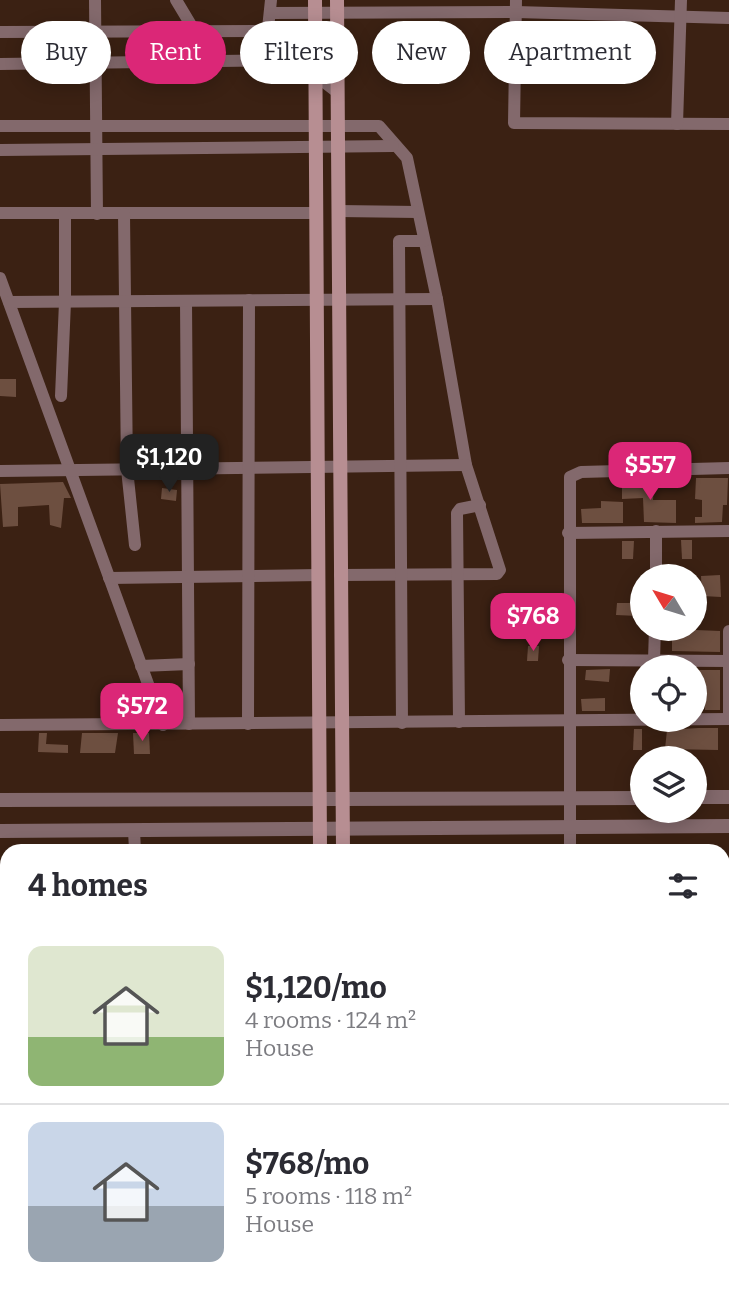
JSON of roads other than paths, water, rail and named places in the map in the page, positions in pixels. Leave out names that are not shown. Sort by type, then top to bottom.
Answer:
[{"type":"main road","points":[[337,6],[343,844]]},
{"type":"main road","points":[[316,84],[320,844]]},
{"type":"street","points":[[95,0],[95,21]]},
{"type":"street","points":[[176,0],[189,21]]},
{"type":"street","points":[[677,124],[681,0]]},
{"type":"street","points":[[271,6],[516,6],[729,18]]},
{"type":"street","points":[[516,6],[514,123],[729,124]]},
{"type":"street","points":[[0,32],[21,32]]},
{"type":"street","points":[[111,63],[240,62]]},
{"type":"street","points":[[0,64],[21,64]]},
{"type":"street","points":[[95,84],[97,214]]},
{"type":"street","points":[[328,84],[337,92]]},
{"type":"street","points":[[0,126],[379,126],[393,146],[407,158],[437,299],[466,465],[500,570],[497,574],[340,575]]},
{"type":"street","points":[[0,150],[393,146]]},
{"type":"street","points":[[338,211],[418,212]]},
{"type":"street","points":[[0,213],[316,213]]},
{"type":"street","points":[[61,396],[65,214]]},
{"type":"street","points":[[124,214],[127,469],[135,545]]},
{"type":"street","points":[[402,723],[399,242],[424,241]]},
{"type":"street","points":[[0,278],[163,725]]},
{"type":"street","points":[[9,302],[437,299]]},
{"type":"street","points":[[248,724],[249,300]]},
{"type":"street","points":[[186,301],[189,724]]},
{"type":"street","points":[[0,471],[466,465]]},
{"type":"street","points":[[570,844],[568,484],[575,473],[729,468]]},
{"type":"street","points":[[459,722],[457,513],[460,509],[480,505]]},
{"type":"street","points":[[656,531],[656,564]]},
{"type":"street","points":[[568,533],[729,531]]},
{"type":"street","points":[[110,578],[319,575]]},
{"type":"street","points":[[0,725],[729,719],[729,631]]},
{"type":"street","points":[[568,660],[630,660]]},
{"type":"street","points":[[707,661],[729,661]]},
{"type":"street","points":[[141,666],[189,664]]},
{"type":"street","points":[[707,797],[729,797]]},
{"type":"street","points":[[0,800],[630,798]]},
{"type":"street","points":[[0,831],[729,826]]},
{"type":"street","points":[[134,831],[135,844]]}]
